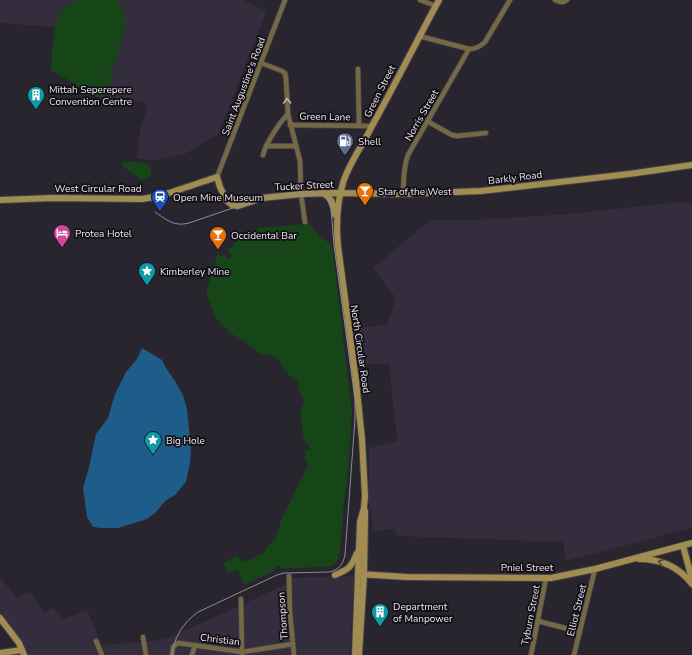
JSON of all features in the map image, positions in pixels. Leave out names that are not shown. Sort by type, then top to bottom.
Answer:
[{"type":"street","name":"Saint Augustine's Road","points":[[216,177],[285,0]]},
{"type":"street","points":[[420,0],[436,6]]},
{"type":"street","name":"Green Street","points":[[340,193],[344,179],[351,164],[439,0]]},
{"type":"street","points":[[419,36],[469,49],[475,49],[480,47],[485,42],[510,0]]},
{"type":"street","points":[[555,0],[563,2],[566,2],[567,0]]},
{"type":"street","name":"Norris Street","points":[[403,194],[405,163],[408,155],[469,49]]},
{"type":"street","points":[[261,63],[285,73],[288,114],[300,165],[304,222]]},
{"type":"street","name":"Green Lane","points":[[358,69],[359,126]]},
{"type":"street","points":[[263,155],[266,146],[280,123],[288,114]]},
{"type":"street","points":[[427,121],[452,135],[457,136],[486,133]]},
{"type":"street","name":"Green Lane","points":[[290,125],[372,126]]},
{"type":"street","points":[[266,146],[296,146]]},
{"type":"street","name":"Barkly Road","points":[[340,193],[403,194],[481,191],[630,174],[692,165]]},
{"type":"street","name":"Tucker Street","points":[[216,177],[225,199],[234,206],[262,198],[301,194],[340,193]]},
{"type":"street","name":"West Circular Road","points":[[0,200],[52,198],[142,199],[160,196],[216,177]]},
{"type":"street","points":[[323,193],[331,199],[333,204],[337,234]]},
{"type":"street","name":"North Circular Road","points":[[340,193],[337,234],[356,381],[365,487],[365,517],[361,575]]},
{"type":"street","name":"North Circular Road","points":[[361,575],[359,548],[360,522],[364,508]]},
{"type":"street","name":"Pniel Street","points":[[361,575],[554,578],[692,543]]},
{"type":"street","points":[[683,546],[692,579]]},
{"type":"street","points":[[335,575],[346,570],[352,565],[359,548]]},
{"type":"street","points":[[618,562],[645,559],[663,562],[679,571],[692,584]]},
{"type":"street","name":"Elliot Street","points":[[574,655],[595,568]]},
{"type":"street","points":[[355,655],[361,575]]},
{"type":"street","points":[[359,655],[361,575]]},
{"type":"street","name":"Thompson","points":[[289,576],[290,613],[294,655]]},
{"type":"street","name":"Tyburn Street","points":[[531,655],[546,578]]},
{"type":"street","points":[[241,599],[242,653]]},
{"type":"street","points":[[0,618],[16,638],[22,651]]},
{"type":"street","points":[[538,622],[580,632]]},
{"type":"street","points":[[143,637],[146,655]]},
{"type":"street","points":[[96,640],[102,655]]},
{"type":"street","name":"Christian","points":[[173,653],[174,646],[178,643],[242,653],[293,644]]},
{"type":"street","points":[[192,655],[195,645]]},
{"type":"street","points":[[0,648],[22,651]]},
{"type":"street","points":[[0,653],[22,651]]},
{"type":"shaded area","points":[[0,0],[77,0],[60,11],[55,27],[0,23]]},
{"type":"shaded area","points":[[115,0],[243,0],[266,11],[218,135],[187,153],[157,160],[137,159],[140,129],[147,109],[143,102],[107,101],[105,97],[124,31],[126,15],[120,4]]},
{"type":"shaded area","points":[[672,203],[692,203],[692,528],[565,561],[563,542],[397,536],[395,529],[374,531],[369,501],[369,448],[397,441],[389,363],[359,365],[354,328],[387,325],[396,298],[373,268],[430,220],[474,220],[568,214]]},
{"type":"shaded area","points":[[354,576],[350,655],[28,655],[24,644],[0,613],[0,577],[17,599],[30,591],[44,613],[54,608],[57,614],[59,613],[62,620],[87,610],[102,645],[154,641],[173,636],[287,584],[287,580],[290,578]]},
{"type":"green space","points":[[77,0],[115,0],[120,4],[126,15],[124,31],[105,97],[97,97],[51,70],[55,27],[60,11]]},
{"type":"green space","points":[[123,162],[136,162],[148,165],[151,170],[149,177],[144,179],[138,178],[122,166]]},
{"type":"green space","points":[[309,224],[321,237],[332,245],[352,412],[340,554],[336,563],[329,567],[282,568],[279,566],[276,567],[274,571],[244,585],[238,570],[227,572],[224,563],[236,556],[244,562],[264,553],[267,547],[276,538],[282,518],[308,465],[305,459],[305,451],[311,449],[304,440],[300,413],[305,400],[300,392],[298,381],[295,381],[282,367],[279,360],[273,356],[260,354],[232,334],[216,318],[206,293],[218,253],[221,257],[225,255],[229,259],[232,256],[228,250],[243,236],[257,228]]},
{"type":"water","points":[[142,348],[162,360],[183,395],[187,409],[191,448],[186,482],[175,495],[165,501],[156,512],[147,519],[118,528],[93,527],[87,517],[83,488],[96,434],[108,418],[115,394],[126,372],[137,359]]},
{"type":"tram line","points":[[155,212],[171,222],[184,224],[262,198],[307,194],[319,194],[326,198],[331,209],[334,245],[355,399],[355,419],[345,555],[342,564],[335,570],[329,572],[284,573],[277,575],[198,612],[180,631],[177,636],[172,655]]},
{"type":"place","name":"Mittah Seperepere Convention Centre","points":[[36,110]]},
{"type":"place","name":"Shell","points":[[345,156]]},
{"type":"place","name":"Star of the West","points":[[365,206]]},
{"type":"place","name":"Open Mine Museum","points":[[160,212]]},
{"type":"place","name":"Protea Hotel","points":[[62,248]]},
{"type":"place","name":"Occidental Bar","points":[[218,250]]},
{"type":"place","name":"Kimberley Mine","points":[[147,286]]},
{"type":"place","name":"Big Hole","points":[[153,455]]},
{"type":"place","name":"Department of Manpower","points":[[380,627]]}]
